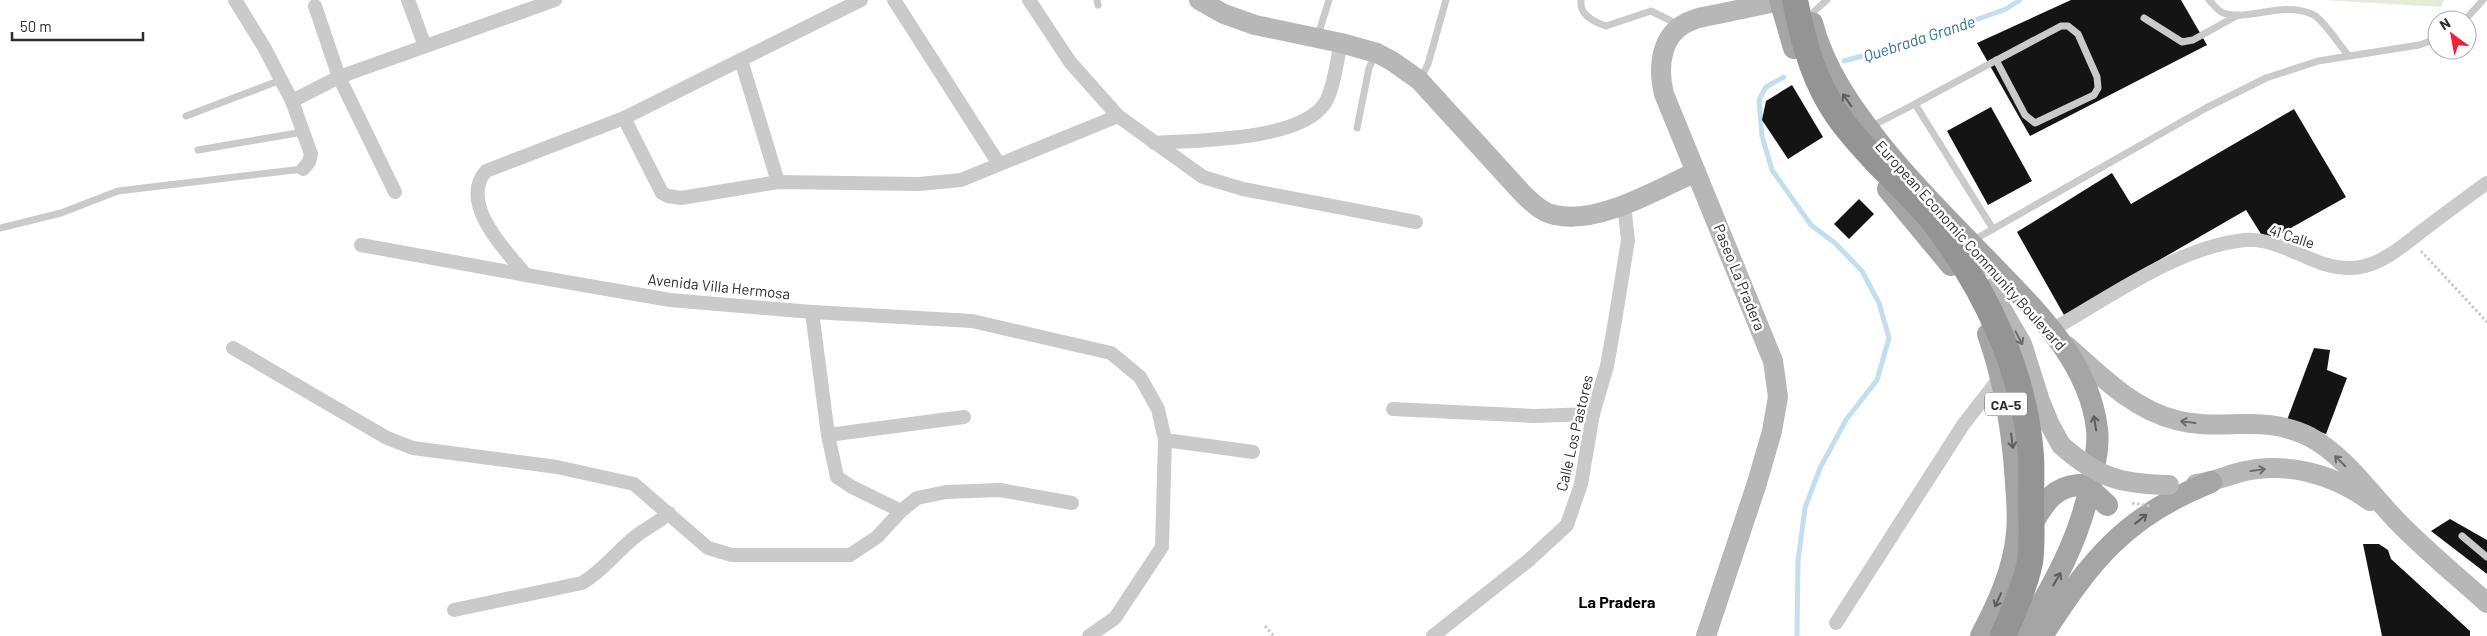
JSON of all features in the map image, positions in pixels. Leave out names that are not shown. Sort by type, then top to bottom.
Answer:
[{"type":"highway","points":[[1804,5],[1799,22],[1816,74],[1836,113],[1877,162],[1912,196],[1935,222],[1981,294],[2005,342],[2023,410],[2031,455],[2031,537],[2030,561],[2023,587],[2003,636]]},
{"type":"main road","name":"European Economic Community Boulevard","points":[[1780,0],[1802,67],[1827,120],[1856,157],[1896,197],[1970,293],[1987,329],[2001,376],[2010,423],[2018,515],[2013,553],[2000,596],[1981,636]]},
{"type":"main road","name":"European Economic Community Boulevard","points":[[1804,5],[1818,44],[1843,95],[1895,163],[2053,334],[2079,372],[2092,402],[2097,430],[2096,458],[2086,505],[2062,569],[2023,636]]},
{"type":"main road","points":[[2042,636],[2066,598],[2099,556],[2121,534],[2152,510],[2180,494],[2211,482]]},
{"type":"main road","points":[[2013,553],[2052,494],[2066,486],[2079,485],[2093,492],[2107,505],[2113,521],[2110,534],[2099,556]]},
{"type":"street","points":[[235,0],[292,101],[312,154],[309,162],[303,169]]},
{"type":"street","points":[[408,0],[425,46]]},
{"type":"street","points":[[292,101],[339,77],[425,46],[516,6],[555,0]]},
{"type":"street","points":[[526,275],[486,225],[479,205],[479,178],[486,171],[624,118],[861,0]]},
{"type":"street","points":[[894,0],[999,164]]},
{"type":"street","points":[[1029,0],[1070,62],[1118,116],[1203,177],[1243,189],[1416,222]]},
{"type":"street","name":"Paseo La Pradera","points":[[1706,636],[1757,483],[1772,431],[1778,397],[1773,361],[1664,94],[1660,78],[1660,61],[1665,45],[1672,34],[1681,26],[1723,10],[1780,0]]},
{"type":"street","points":[[1204,1],[1224,14],[1255,25],[1341,43],[1377,53],[1392,61],[1419,80],[1538,208],[1555,215],[1573,217],[1624,205],[1696,172]]},
{"type":"street","points":[[315,6],[339,77],[395,192]]},
{"type":"street","points":[[1154,143],[1268,133],[1296,124],[1310,117],[1320,110],[1327,101],[1341,43]]},
{"type":"street","points":[[742,60],[778,182]]},
{"type":"street","points":[[624,118],[662,193],[681,198],[778,182],[919,184],[961,180],[1118,116]]},
{"type":"street","name":"41 Calle","points":[[2053,334],[2154,272],[2190,254],[2219,245],[2247,240],[2277,245],[2323,264],[2344,268],[2365,266],[2388,256],[2487,183]]},
{"type":"street","points":[[1896,197],[1970,265],[1989,288],[2022,344],[2040,401],[2050,425],[2061,445],[2083,464],[2110,478],[2138,484],[2169,485],[2211,482],[2242,472],[2273,468],[2302,471],[2325,477],[2358,492],[2398,522]]},
{"type":"street","name":"Calle Los Pastores","points":[[1437,635],[1529,560],[1567,524],[1581,484],[1592,414],[1607,366],[1628,240],[1624,205]]},
{"type":"street","name":"Avenida Villa Hermosa","points":[[361,245],[670,300],[812,312],[972,321],[1110,353],[1140,377],[1158,409],[1165,440],[1162,547],[1115,618],[1089,636]]},
{"type":"street","points":[[812,312],[828,435],[837,477],[852,487],[901,511]]},
{"type":"street","points":[[2053,334],[2107,381],[2148,410],[2176,420],[2202,424],[2259,423],[2286,428],[2310,438],[2332,453],[2398,522],[2487,603]]},
{"type":"street","points":[[233,348],[387,438],[413,448],[558,467],[634,484],[708,548],[732,555],[808,557],[850,555],[877,537],[901,511],[917,498],[946,492],[1000,490],[1072,503]]},
{"type":"street","points":[[1836,623],[1963,425],[2001,376]]},
{"type":"street","points":[[1393,410],[1534,416],[1592,414]]},
{"type":"street","points":[[828,435],[964,418]]},
{"type":"street","points":[[1165,440],[1253,452]]},
{"type":"street","points":[[454,610],[582,583],[597,573],[636,536],[657,524],[669,513]]},
{"type":"lane","points":[[1317,38],[1329,0]]},
{"type":"lane","points":[[1419,80],[1428,64],[1446,0]]},
{"type":"lane","points":[[1581,0],[1580,5],[1587,16],[1606,26],[1651,11],[1681,26]]},
{"type":"lane","points":[[1804,5],[1827,0]]},
{"type":"lane","points":[[2209,0],[2222,12],[2231,14],[2284,6],[2301,9],[2314,16],[2349,56]]},
{"type":"lane","points":[[2474,10],[2483,0]]},
{"type":"lane","points":[[2144,18],[2182,42],[2192,40],[2243,12]]},
{"type":"lane","points":[[1867,128],[1915,104],[1996,60],[2061,26],[2068,26],[2078,34],[2097,77],[2098,88],[2094,95],[2035,123],[2025,115],[1996,60]]},
{"type":"lane","points":[[1970,243],[2198,112],[2266,78],[2318,61],[2427,42]]},
{"type":"lane","points":[[1357,128],[1369,68],[1377,53]]},
{"type":"lane","points":[[186,116],[281,80]]},
{"type":"lane","points":[[1915,104],[1993,229]]},
{"type":"lane","points":[[198,150],[303,132]]},
{"type":"lane","points":[[0,228],[60,213],[118,191],[303,169]]},
{"type":"lane","points":[[2462,536],[2487,557]]},
{"type":"path","points":[[2411,239],[2487,322]]},
{"type":"path","points":[[1265,626],[1274,636]]},
{"type":"green space","points":[[2323,0],[2444,0],[2441,7]]},
{"type":"building","points":[[2071,0],[2181,0],[2207,45],[2030,136],[1977,43]]},
{"type":"building","points":[[1792,85],[1823,137],[1788,159],[1762,120],[1766,101]]},
{"type":"building","points":[[1991,107],[2032,181],[1988,205],[1947,131]]},
{"type":"building","points":[[2294,109],[2346,197],[2266,242],[2246,210],[2064,315],[2017,232],[2112,173],[2131,204]]},
{"type":"building","points":[[1859,199],[1874,214],[1849,239],[1834,224]]},
{"type":"building","points":[[2314,348],[2330,350],[2327,370],[2347,378],[2326,434],[2287,420]]},
{"type":"building","points":[[2450,519],[2487,540],[2487,574],[2431,531]]},
{"type":"building","points":[[2363,544],[2379,544],[2388,550],[2391,559],[2470,631],[2470,636],[2382,636]]},
{"type":"waterway","name":"Quebrada Grande","points":[[1844,61],[1917,41],[2006,9],[2020,0]]},
{"type":"waterway","name":"Quebrada Grande","points":[[1784,77],[1766,87],[1759,100],[1762,136],[1772,170],[1811,225],[1835,243],[1862,271],[1879,303],[1889,338],[1877,380],[1846,420],[1820,468],[1805,508],[1798,561],[1797,636]]},
{"type":"district","name":"La Pradera","points":[[1617,601]]}]
